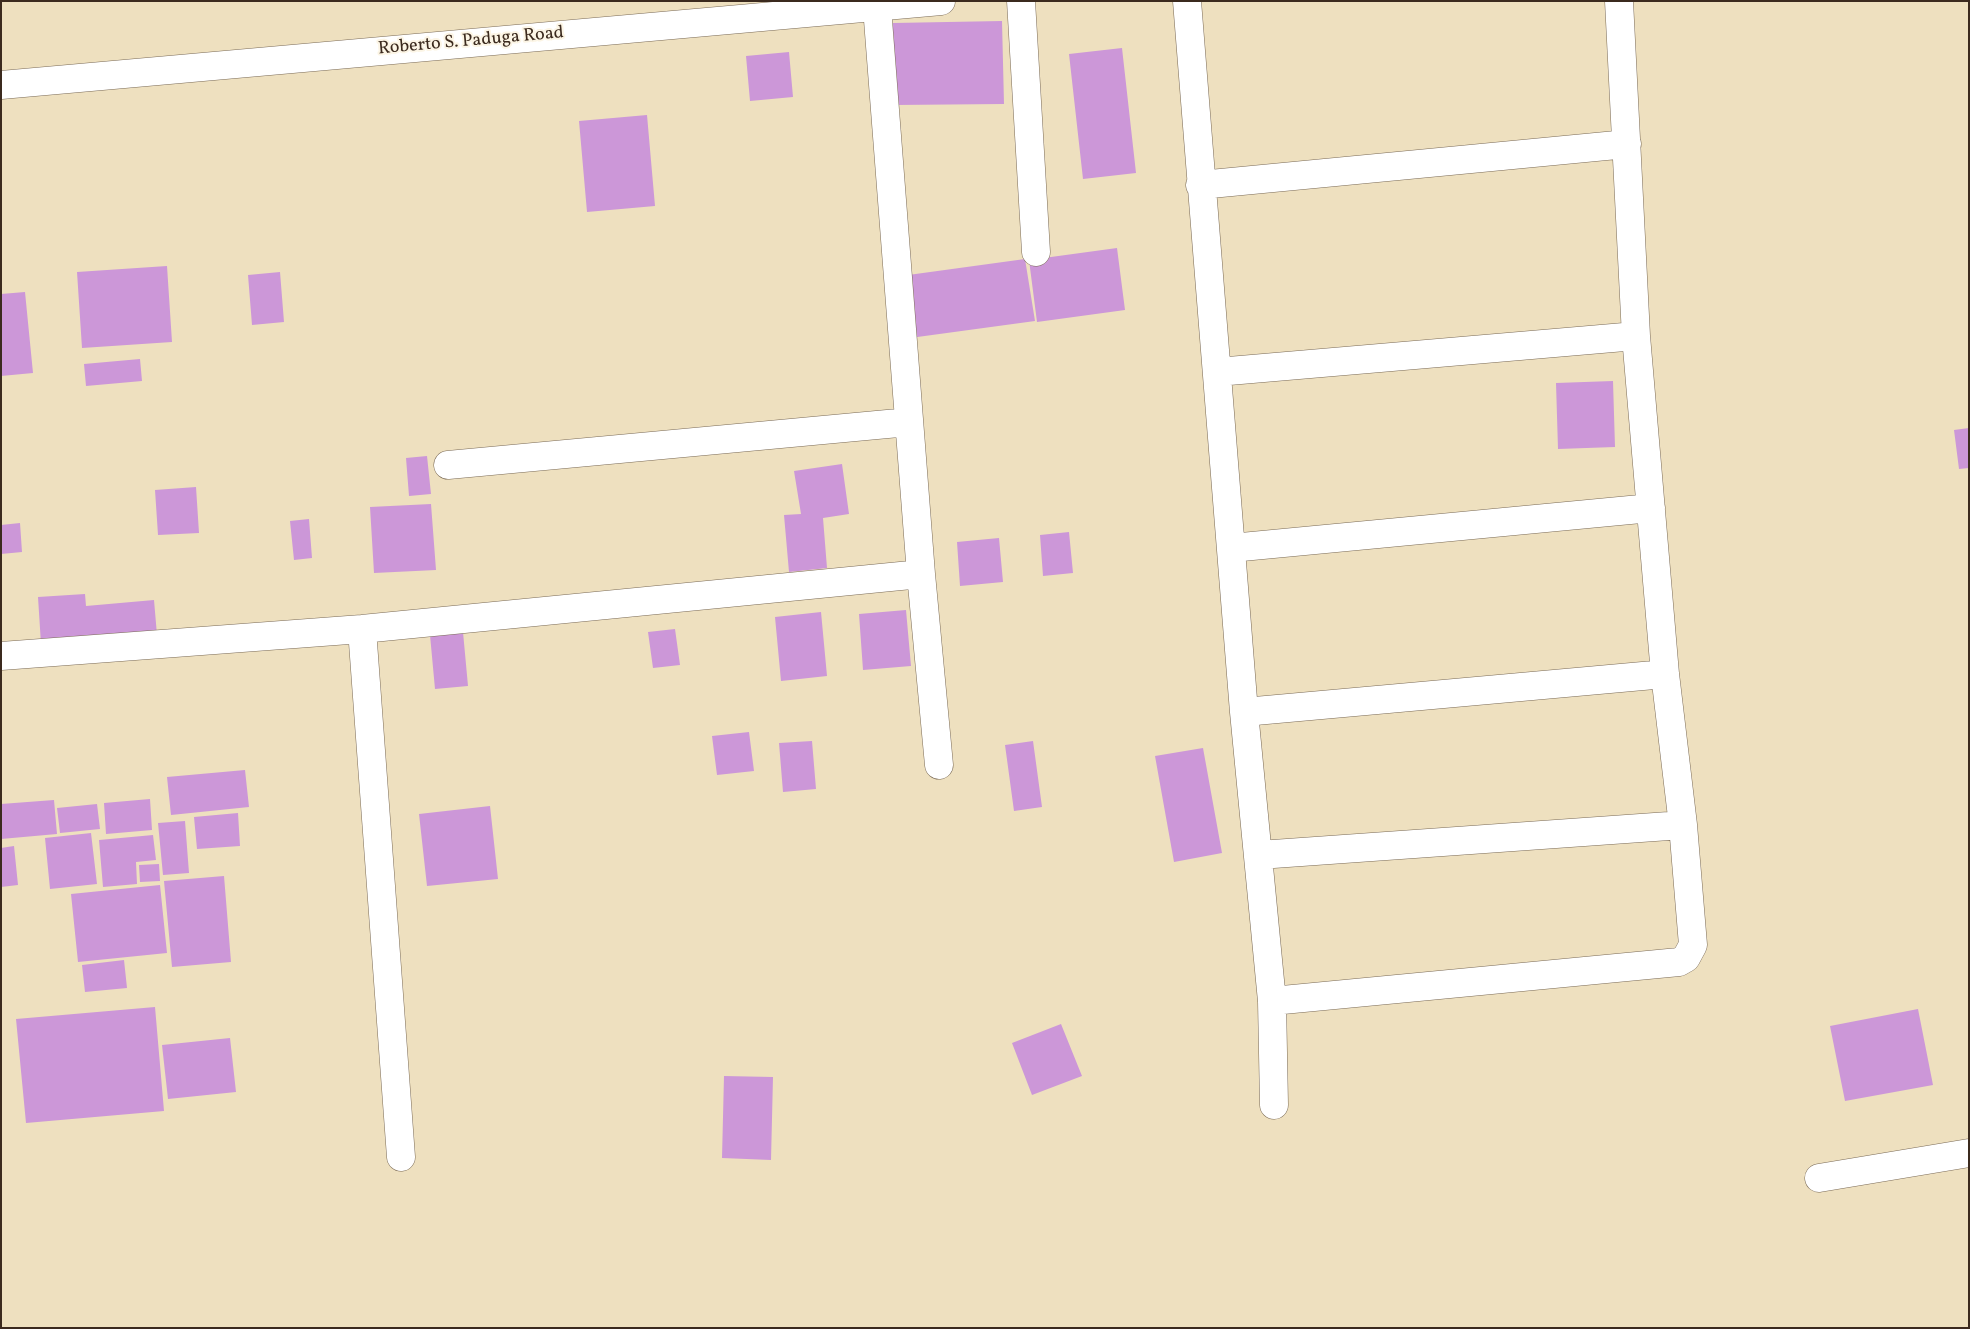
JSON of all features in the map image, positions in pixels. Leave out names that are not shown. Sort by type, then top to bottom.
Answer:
[{"type":"street","name":"Roberto S. Paduga Road","points":[[1,85],[941,1]]},
{"type":"street","points":[[1021,1],[1036,252]]},
{"type":"street","points":[[1186,1],[1244,712],[1272,1001],[1274,1105]]},
{"type":"street","points":[[1272,1001],[1679,962],[1686,958],[1693,945],[1683,825],[1665,674],[1636,336],[1619,1]]},
{"type":"street","points":[[877,7],[909,422],[939,765]]},
{"type":"street","points":[[1200,185],[1627,144]]},
{"type":"street","points":[[1217,372],[1636,336]]},
{"type":"street","points":[[448,465],[909,422]]},
{"type":"street","points":[[1231,548],[1651,508]]},
{"type":"street","points":[[1,656],[362,629],[922,574]]},
{"type":"street","points":[[362,629],[401,1157]]},
{"type":"street","points":[[1244,712],[1665,674]]},
{"type":"street","points":[[1259,855],[1683,825]]},
{"type":"street","points":[[1819,1178],[1969,1152]]},
{"type":"building","points":[[1002,21],[1004,104],[894,105],[893,23]]},
{"type":"building","points":[[1122,48],[1136,173],[1083,179],[1069,54]]},
{"type":"building","points":[[789,52],[793,97],[750,101],[746,56]]},
{"type":"building","points":[[647,115],[655,206],[587,212],[579,121]]},
{"type":"building","points":[[1117,248],[1125,310],[1037,322],[1029,260]]},
{"type":"building","points":[[1025,259],[1035,321],[910,338],[901,276]]},
{"type":"building","points":[[167,266],[172,342],[82,348],[77,272]]},
{"type":"building","points":[[280,272],[284,322],[252,325],[248,275]]},
{"type":"building","points":[[25,292],[33,373],[1,376],[1,294]]},
{"type":"building","points":[[140,359],[142,381],[86,386],[84,364]]},
{"type":"building","points":[[1613,381],[1615,447],[1558,449],[1556,383]]},
{"type":"building","points":[[1969,428],[1969,468],[1959,469],[1954,430]]},
{"type":"building","points":[[427,456],[431,494],[409,496],[406,458]]},
{"type":"building","points":[[842,464],[849,514],[823,518],[827,568],[789,572],[784,515],[801,514],[794,471]]},
{"type":"building","points":[[196,487],[199,533],[158,535],[155,490]]},
{"type":"building","points":[[431,504],[436,570],[374,573],[370,507]]},
{"type":"building","points":[[309,519],[312,558],[294,560],[290,521]]},
{"type":"building","points":[[20,523],[22,552],[1,554],[1,525]]},
{"type":"building","points":[[1069,532],[1073,573],[1043,576],[1040,535]]},
{"type":"building","points":[[999,538],[1003,582],[960,586],[957,542]]},
{"type":"building","points":[[85,594],[86,606],[154,600],[157,635],[41,644],[38,597]]},
{"type":"building","points":[[906,610],[911,666],[863,670],[859,614]]},
{"type":"building","points":[[821,612],[827,676],[781,681],[775,617]]},
{"type":"building","points":[[675,629],[680,665],[653,668],[648,632]]},
{"type":"building","points":[[463,632],[468,686],[435,689],[430,635]]},
{"type":"building","points":[[749,732],[754,771],[717,775],[712,736]]},
{"type":"building","points":[[812,741],[816,789],[783,792],[779,743]]},
{"type":"building","points":[[1033,741],[1042,807],[1014,811],[1005,745]]},
{"type":"building","points":[[1203,748],[1222,853],[1174,862],[1155,756]]},
{"type":"building","points":[[245,770],[249,807],[171,815],[167,777]]},
{"type":"building","points":[[150,799],[152,830],[106,834],[104,803]]},
{"type":"building","points":[[54,800],[57,834],[1,839],[1,804]]},
{"type":"building","points":[[97,804],[100,829],[60,833],[57,808]]},
{"type":"building","points":[[490,806],[498,879],[427,886],[419,814]]},
{"type":"building","points":[[238,813],[240,846],[197,849],[194,817]]},
{"type":"building","points":[[185,821],[189,873],[163,875],[158,823]]},
{"type":"building","points":[[91,833],[97,884],[50,889],[45,838]]},
{"type":"building","points":[[153,835],[156,860],[136,862],[137,884],[103,887],[99,840]]},
{"type":"building","points":[[14,846],[18,885],[1,887],[1,848]]},
{"type":"building","points":[[159,864],[160,881],[140,882],[139,865]]},
{"type":"building","points":[[224,876],[231,962],[172,967],[164,881]]},
{"type":"building","points":[[160,885],[167,953],[78,962],[71,894]]},
{"type":"building","points":[[124,960],[127,988],[85,992],[82,965]]},
{"type":"building","points":[[155,1007],[164,1111],[26,1123],[16,1019]]},
{"type":"building","points":[[1918,1009],[1933,1085],[1845,1101],[1830,1026]]},
{"type":"building","points":[[1061,1024],[1082,1076],[1032,1095],[1012,1043]]},
{"type":"building","points":[[230,1038],[236,1092],[168,1099],[162,1045]]},
{"type":"building","points":[[724,1076],[773,1077],[771,1160],[722,1158]]}]
